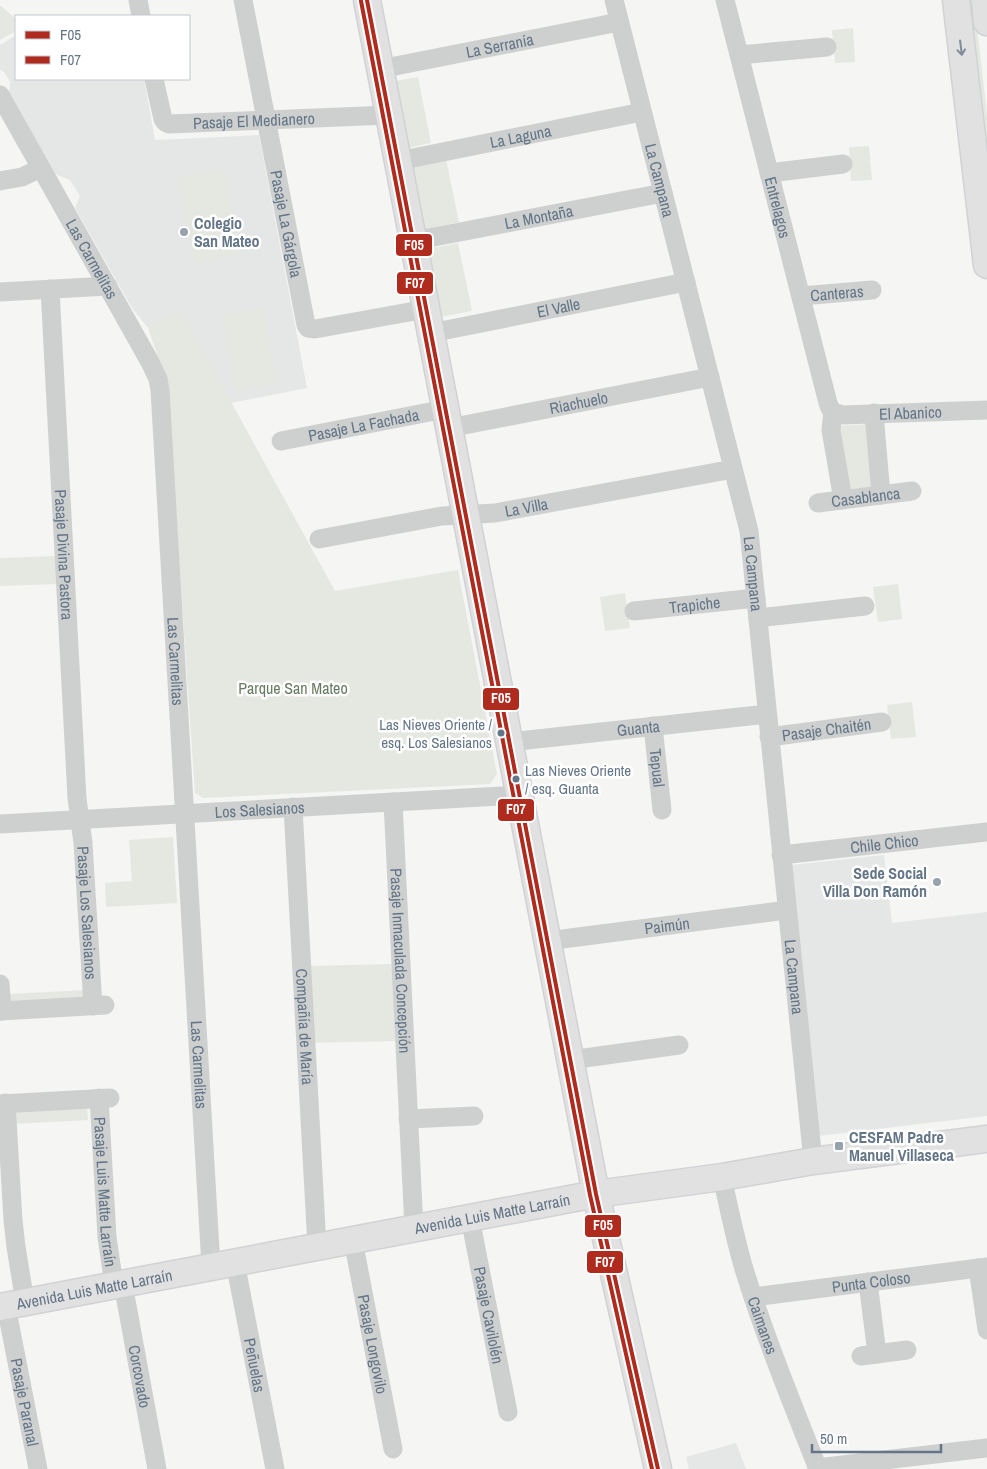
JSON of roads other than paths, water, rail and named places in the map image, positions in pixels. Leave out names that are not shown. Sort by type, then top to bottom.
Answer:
[{"type":"street","points":[[138,0],[141,15]]},
{"type":"street","name":"Pasaje La Gárgola","points":[[244,0],[305,322],[308,328],[428,321]]},
{"type":"street","points":[[367,0],[596,1194],[658,1469]]},
{"type":"street","name":"La Campana","points":[[614,0],[749,531],[813,1162]]},
{"type":"street","name":"Entrelagos","points":[[725,0],[828,403],[833,412]]},
{"type":"street","points":[[956,0],[987,265]]},
{"type":"street","points":[[984,0],[987,22]]},
{"type":"street","name":"La Serranía","points":[[380,69],[619,22]]},
{"type":"street","points":[[739,55],[827,47]]},
{"type":"street","name":"Pasaje El Medianero","points":[[154,80],[162,118],[169,124],[389,115]]},
{"type":"street","name":"Las Carmelitas","points":[[0,95],[108,286],[158,379],[163,429],[185,814],[223,1264]]},
{"type":"street","name":"La Laguna","points":[[398,161],[642,112]]},
{"type":"street","points":[[769,173],[843,164]]},
{"type":"street","points":[[0,181],[22,177],[41,168]]},
{"type":"street","name":"La Montaña","points":[[413,241],[663,193]]},
{"type":"street","name":"El Valle","points":[[428,321],[686,282]]},
{"type":"street","points":[[0,292],[108,286]]},
{"type":"street","name":"Pasaje Divina Pastora","points":[[50,289],[77,798],[80,819]]},
{"type":"street","name":"Canteras","points":[[801,296],[872,290]]},
{"type":"street","name":"Riachuelo","points":[[447,418],[710,377]]},
{"type":"street","name":"El Abanico","points":[[833,412],[843,415],[987,410]]},
{"type":"street","points":[[833,412],[831,430],[843,500]]},
{"type":"street","points":[[874,413],[881,495]]},
{"type":"street","name":"Pasaje La Fachada","points":[[281,441],[447,418]]},
{"type":"street","name":"La Villa","points":[[319,538],[442,516],[495,513],[733,469]]},
{"type":"street","name":"Casablanca","points":[[818,503],[912,491]]},
{"type":"street","name":"Trapiche","points":[[634,610],[756,598]]},
{"type":"street","points":[[758,618],[865,606]]},
{"type":"street","name":"Guanta","points":[[509,742],[767,714]]},
{"type":"street","name":"Pasaje Chaitén","points":[[769,737],[882,722]]},
{"type":"street","name":"Tepual","points":[[653,726],[662,810]]},
{"type":"street","name":"Los Salesianos","points":[[0,824],[519,795]]},
{"type":"street","name":"Pasaje Inmaculada Concepción","points":[[393,802],[414,1228]]},
{"type":"street","name":"Compañía de María","points":[[293,808],[317,1247]]},
{"type":"street","name":"Pasaje Los Salesianos","points":[[0,984],[1,1011],[99,1006],[80,819]]},
{"type":"street","name":"Chile Chico","points":[[781,855],[987,832]]},
{"type":"street","name":"Paimún","points":[[547,942],[787,910]]},
{"type":"street","points":[[570,1060],[679,1045]]},
{"type":"street","name":"Pasaje Luis Matte Larraín","points":[[10,1305],[16,1247],[3,1104],[105,1098],[107,1237],[119,1284]]},
{"type":"street","points":[[408,1119],[474,1116]]},
{"type":"street","name":"Avenida Luis Matte Larraín","points":[[10,1305],[596,1194],[987,1139]]},
{"type":"street","name":"Caimanes","points":[[722,1177],[736,1240],[753,1297],[770,1347],[818,1469]]},
{"type":"street","name":"Pasaje Cavilolén","points":[[470,1218],[508,1412]]},
{"type":"street","name":"Pasaje Longovilo","points":[[352,1240],[393,1449]]},
{"type":"street","name":"Peñuelas","points":[[223,1264],[275,1469]]},
{"type":"street","points":[[983,1268],[986,1330]]},
{"type":"street","name":"Punta Coloso","points":[[753,1297],[983,1268]]},
{"type":"street","points":[[868,1282],[869,1355],[906,1350]]},
{"type":"street","name":"Corcovado","points":[[119,1284],[157,1469]]},
{"type":"street","name":"Pasaje Paranal","points":[[10,1305],[38,1469]]},
{"type":"street","points":[[818,1469],[987,1448]]},
{"type":"place","name":"Colegio San Mateo","points":[[184,232]]},
{"type":"place","name":"Las Nieves Oriente / esq. Los Salesianos","points":[[501,733]]},
{"type":"place","name":"Las Nieves Oriente / esq. Guanta","points":[[516,779]]},
{"type":"place","name":"Sede Social Villa Don Ramón","points":[[937,882]]},
{"type":"place","name":"CESFAM Padre Manuel Villaseca","points":[[839,1146]]},
{"type":"park label","name":"Parque San Mateo","points":[[293,688]]}]
